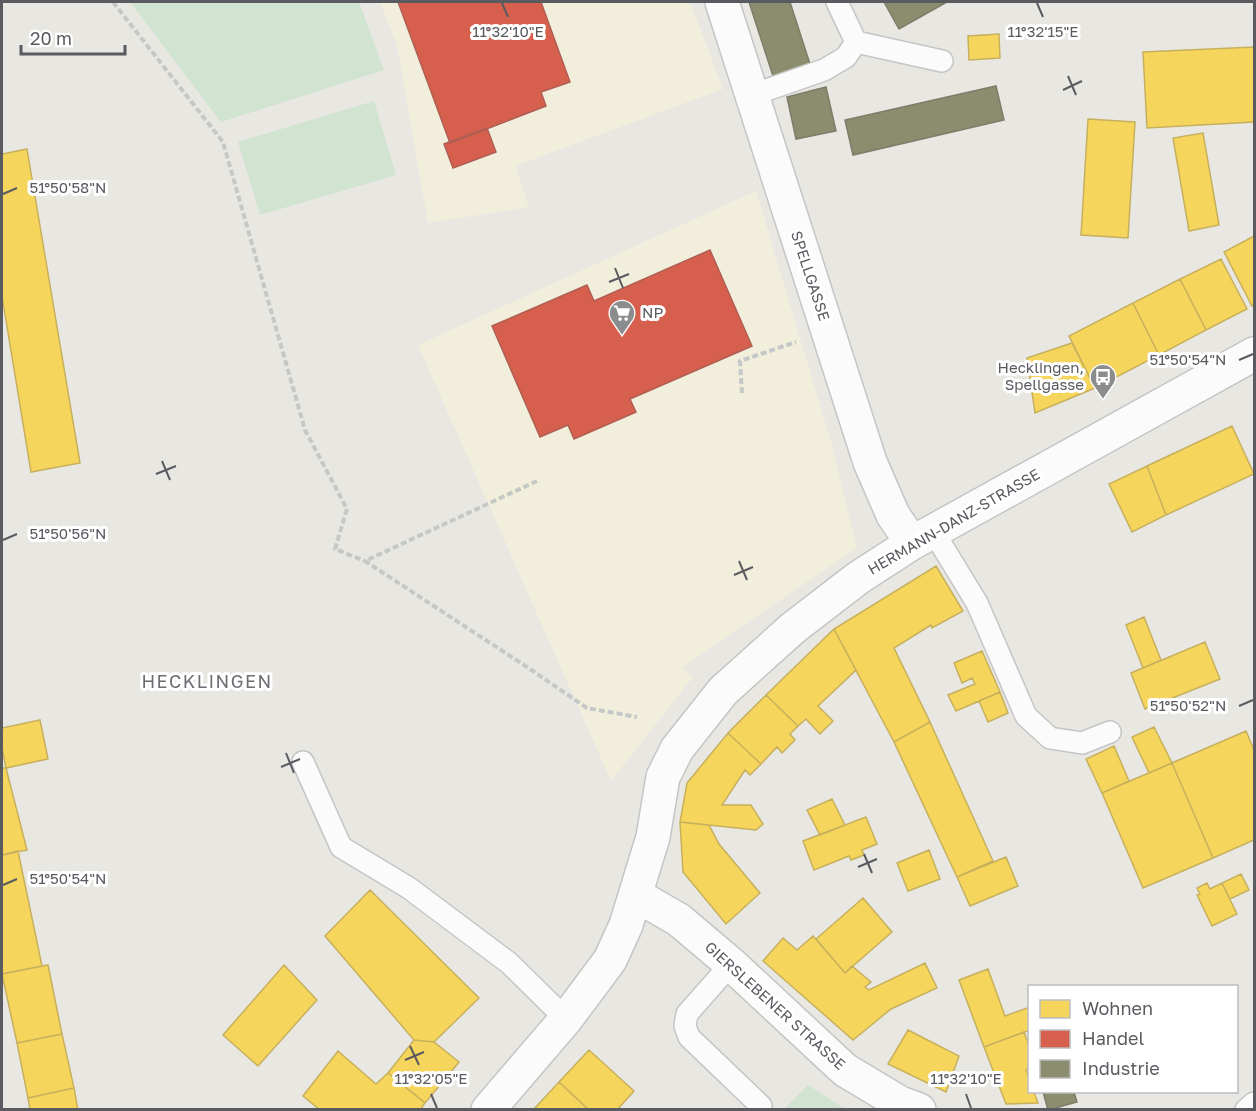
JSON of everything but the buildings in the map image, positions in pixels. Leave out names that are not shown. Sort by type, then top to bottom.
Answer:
[{"type":"street","name":"SPELLGASSE","points":[[722,2],[870,462],[894,515],[923,537]]},
{"type":"street","name":"HERMANN-DANZ-STRASSE","points":[[488,1110],[566,1019],[610,960],[626,926],[653,837],[663,777],[677,749],[723,691],[794,628],[858,578],[923,537],[1254,354]]},
{"type":"street","name":"GIERSLEBENER STRASSE","points":[[636,895],[680,920],[845,1070],[900,1102],[919,1110]]},
{"type":"lane","points":[[837,2],[856,42]]},
{"type":"lane","points":[[752,95],[824,70],[846,57],[856,42]]},
{"type":"lane","points":[[856,42],[942,61]]},
{"type":"lane","points":[[923,537],[977,603],[1026,716],[1050,738],[1082,743],[1110,732]]},
{"type":"lane","points":[[303,762],[341,847],[409,888],[509,963],[566,1019]]},
{"type":"lane","points":[[731,964],[687,1014],[685,1026],[689,1037],[761,1106]]},
{"type":"lane","points":[[1246,1110],[1254,1102]]},
{"type":"path","points":[[113,2],[223,142],[305,430],[347,509],[335,549],[365,561],[586,708],[637,717]]},
{"type":"path","points":[[742,393],[740,361],[827,331]]},
{"type":"path","points":[[365,561],[537,481]]},
{"type":"shaded area","points":[[380,2],[690,2],[723,89],[515,166],[529,207],[428,223],[397,45]]},
{"type":"shaded area","points":[[756,191],[831,442],[857,548],[682,667],[693,677],[611,781],[418,345]]},
{"type":"green space","points":[[130,2],[359,2],[384,70],[221,122]]},
{"type":"green space","points":[[374,101],[396,175],[260,215],[238,142]]},
{"type":"green space","points":[[808,1085],[845,1109],[784,1109]]},
{"type":"place","name":"NP","points":[[622,336]]},
{"type":"place","name":"Hecklingen, Spellgasse","points":[[1103,400]]},
{"type":"district","name":"HECKLINGEN","points":[[207,682]]}]
